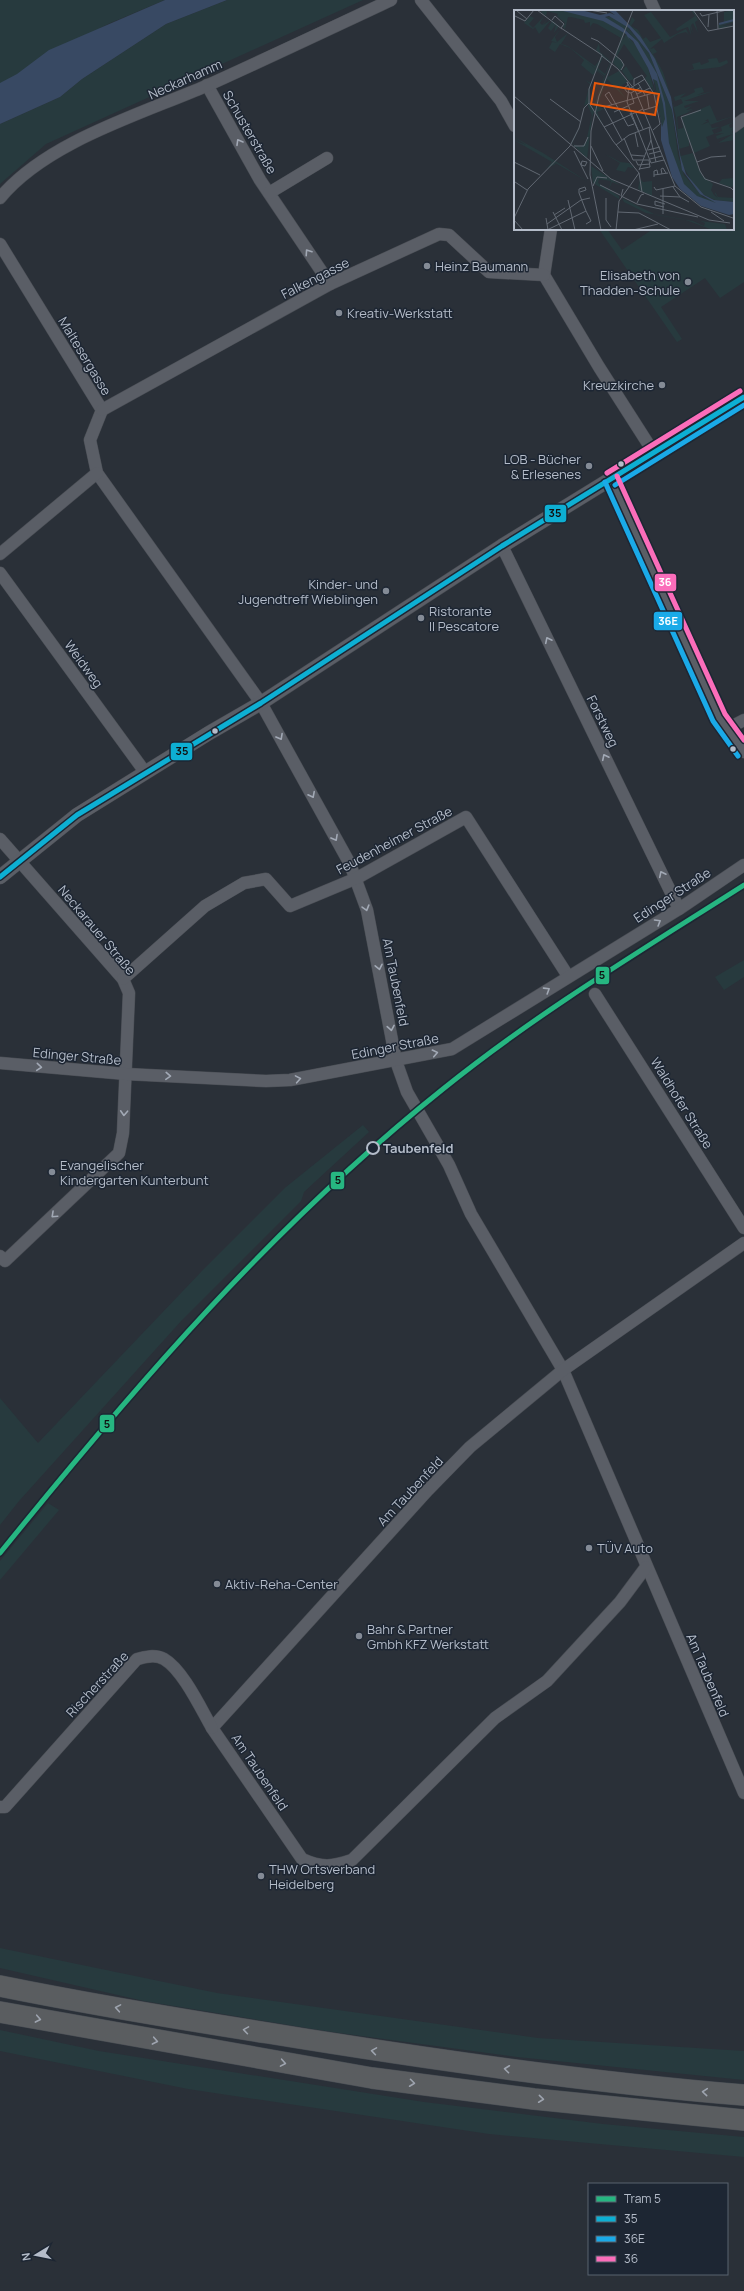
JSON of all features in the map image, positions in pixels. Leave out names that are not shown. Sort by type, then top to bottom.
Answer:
[{"type":"highway","points":[[0,1986],[167,2017],[432,2060],[744,2095]]},
{"type":"highway","points":[[0,2012],[197,2049],[372,2078],[534,2099],[744,2120]]},
{"type":"street","name":"Neckarhamm","points":[[0,198],[7,190],[38,165],[81,139],[206,85],[391,0]]},
{"type":"street","points":[[421,0],[501,101],[514,124]]},
{"type":"street","points":[[650,0],[655,10]]},
{"type":"street","name":"Schusterstraße","points":[[206,85],[269,193],[330,284]]},
{"type":"street","points":[[734,126],[744,119]]},
{"type":"street","name":"Schusterstraße","points":[[269,193],[327,158]]},
{"type":"street","points":[[551,230],[544,275],[599,367],[654,453]]},
{"type":"street","name":"Falkengasse","points":[[102,410],[330,284],[439,234],[449,236],[489,272],[544,275]]},
{"type":"street","name":"Maltesergasse","points":[[0,244],[102,410],[90,440],[97,473],[261,703]]},
{"type":"street","points":[[0,877],[19,860],[77,815],[145,772],[261,703],[502,546],[744,397]]},
{"type":"street","points":[[0,554],[97,473]]},
{"type":"street","points":[[611,479],[720,718],[744,752]]},
{"type":"street","name":"Forstweg","points":[[502,546],[679,909]]},
{"type":"street","name":"Weidweg","points":[[0,573],[145,772]]},
{"type":"street","name":"Am Taubenfeld","points":[[261,703],[357,878],[373,938],[396,1061],[407,1092],[449,1165],[471,1214],[563,1370],[744,1793]]},
{"type":"street","points":[[727,729],[744,720]]},
{"type":"street","name":"Feudenheimer Straße","points":[[123,979],[205,906],[244,884],[266,879],[290,906],[357,878],[466,817],[568,976]]},
{"type":"street","name":"Neckarauer Straße","points":[[0,840],[123,979],[129,993],[123,1133],[119,1153],[5,1261],[0,1256]]},
{"type":"street","name":"Edinger Straße","points":[[0,1064],[126,1074],[266,1081],[290,1080],[396,1061],[452,1049],[568,976],[679,909],[744,865]]},
{"type":"street","name":"Waldhofer Straße","points":[[596,994],[744,1228]]},
{"type":"street","points":[[563,1370],[744,1243]]},
{"type":"street","name":"Am Taubenfeld","points":[[563,1370],[465,1453],[212,1728],[302,1859],[318,1866],[337,1866],[352,1860],[495,1718],[547,1681],[620,1602],[646,1567]]},
{"type":"street","name":"Rischerstraße","points":[[0,1807],[5,1807],[137,1660],[150,1655],[164,1659],[179,1674],[212,1728]]},
{"type":"green space","points":[[0,0],[165,0],[108,24],[0,84]]},
{"type":"green space","points":[[227,0],[363,0],[46,144],[0,184],[0,124],[60,97],[82,79],[166,24]]},
{"type":"green space","name":"Elisabeth von Thadden-Schule","points":[[744,125],[744,282],[720,298],[705,278],[661,307],[682,339],[677,342],[600,230],[608,230],[622,250],[652,230],[734,230],[734,131]]},
{"type":"green space","points":[[744,960],[744,977],[724,990],[715,977]]},
{"type":"green space","points":[[363,1125],[369,1132],[304,1192],[301,1201],[182,1320],[19,1501],[0,1525],[0,1398],[38,1443],[201,1272],[286,1187]]},
{"type":"green space","points":[[48,1503],[59,1510],[0,1580],[0,1561]]},
{"type":"green space","points":[[0,1948],[217,1993],[538,2038],[744,2051],[744,2080],[517,2057],[325,2031],[144,2001],[0,1968]]},
{"type":"green space","points":[[0,2030],[99,2051],[424,2102],[603,2124],[744,2137],[744,2157],[489,2134],[188,2089],[0,2051]]},
{"type":"water","points":[[165,0],[227,0],[166,24],[82,79],[60,97],[0,124],[0,83],[17,74],[49,50]]},
{"type":"tram line","name":"5","points":[[0,1553],[102,1429],[209,1309],[264,1251],[381,1141],[443,1089],[515,1034],[590,983],[744,885]]},
{"type":"transit line","name":"36","points":[[607,473],[740,391]]},
{"type":"transit line","name":"35","points":[[0,877],[77,815],[261,703],[502,546],[744,397]]},
{"type":"transit line","name":"36E","points":[[615,485],[744,405]]},
{"type":"transit line","name":"36","points":[[617,476],[725,714],[744,740]]},
{"type":"transit line","name":"36E","points":[[605,482],[713,721],[738,756]]},
{"type":"place","name":"Heinz Baumann","points":[[427,266]]},
{"type":"place","name":"Elisabeth von Thadden-Schule","points":[[688,282]]},
{"type":"place","name":"Kreativ-Werkstatt","points":[[339,313]]},
{"type":"place","name":"Kreuzkirche","points":[[662,385]]},
{"type":"place","name":"LOB - Bücher & Erlesenes","points":[[589,466]]},
{"type":"place","name":"Kinder- und Jugendtreff Wieblingen","points":[[386,591]]},
{"type":"place","name":"Ristorante Il Pescatore","points":[[421,618]]},
{"type":"place","name":"Taubenfeld","points":[[373,1148]]},
{"type":"place","name":"Evangelischer Kindergarten Kunterbunt","points":[[52,1172]]},
{"type":"place","name":"TÜV Auto","points":[[589,1548]]},
{"type":"place","name":"Aktiv-Reha-Center","points":[[217,1584]]},
{"type":"place","name":"Bahr & Partner Gmbh KFZ Werkstatt","points":[[359,1636]]},
{"type":"place","name":"THW Ortsverband Heidelberg","points":[[261,1876]]}]
